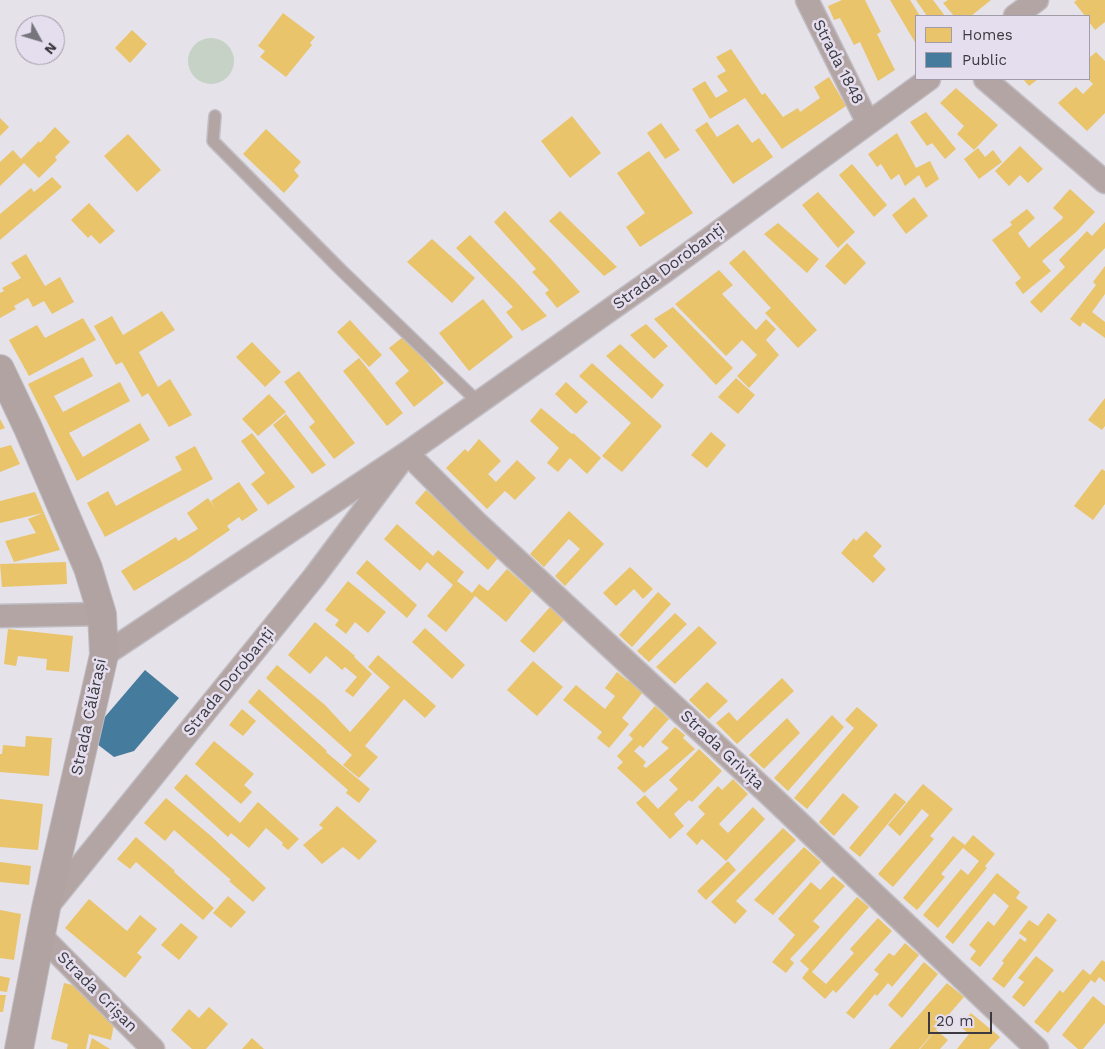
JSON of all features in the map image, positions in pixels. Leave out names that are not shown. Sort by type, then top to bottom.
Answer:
[{"type":"main road","name":"Strada Călărași","points":[[0,369],[28,428],[88,568],[102,614],[104,655],[46,908],[19,1049]]},
{"type":"street","name":"Strada 1848","points":[[807,0],[868,123]]},
{"type":"street","points":[[1016,15],[1037,0]]},
{"type":"street","name":"Strada Dorobanți","points":[[104,655],[407,453],[665,271],[928,80]]},
{"type":"street","points":[[985,80],[1105,182]]},
{"type":"street","name":"Strada Dorobanți","points":[[46,908],[314,577],[407,453]]},
{"type":"street","name":"Strada Grivița","points":[[407,453],[486,530],[771,796],[1037,1049]]},
{"type":"street","points":[[0,616],[102,614]]},
{"type":"street","name":"Strada Crișan","points":[[41,936],[153,1049]]},
{"type":"lane","points":[[215,116],[213,141],[341,270],[478,402]]},
{"type":"green space","points":[[206,38],[216,38],[230,48],[234,61],[230,74],[224,80],[216,84],[206,84],[192,74],[188,66],[188,56],[198,42]]},
{"type":"building: Homes","points":[[842,0],[865,0],[881,32],[877,34],[895,70],[878,81],[860,42],[854,45],[840,18],[834,20],[828,6]]},
{"type":"building: Homes","points":[[890,0],[910,0],[919,15],[915,15],[915,42]]},
{"type":"building: Homes","points":[[916,0],[933,0],[944,15],[926,15]]},
{"type":"building: Homes","points":[[948,0],[991,0],[972,15],[953,15],[943,3]]},
{"type":"building: Homes","points":[[1077,0],[1105,0],[1105,22],[1095,30],[1090,23],[1090,15],[1084,15],[1074,2]]},
{"type":"building: Homes","points":[[283,13],[315,37],[310,43],[312,45],[286,77],[260,57],[265,51],[258,46]]},
{"type":"building: Homes","points":[[132,30],[147,44],[130,63],[115,48]]},
{"type":"building: Homes","points":[[731,49],[762,95],[765,93],[783,117],[798,108],[800,112],[820,98],[814,87],[829,77],[846,106],[782,149],[745,98],[710,119],[692,89],[705,81],[716,98],[728,91],[717,76],[726,71],[716,57]]},
{"type":"building: Homes","points":[[1096,52],[1105,61],[1105,113],[1087,131],[1058,103],[1076,87],[1083,94],[1093,84],[1089,80],[1090,57]]},
{"type":"building: Homes","points":[[1024,80],[1037,80],[1029,86]]},
{"type":"building: Homes","points":[[956,88],[998,125],[974,150],[957,134],[964,126],[940,103]]},
{"type":"building: Homes","points":[[926,112],[956,149],[945,159],[932,143],[927,146],[910,122]]},
{"type":"building: Homes","points":[[572,116],[601,153],[570,178],[541,141]]},
{"type":"building: Homes","points":[[0,118],[9,127],[0,136]]},
{"type":"building: Homes","points":[[707,122],[717,137],[738,124],[752,143],[759,138],[773,157],[733,184],[695,130]]},
{"type":"building: Homes","points":[[661,123],[680,150],[665,159],[647,133]]},
{"type":"building: Homes","points":[[55,127],[70,142],[55,157],[57,160],[39,178],[24,163],[0,186],[0,162],[13,150],[21,159]]},
{"type":"building: Homes","points":[[266,129],[301,162],[294,170],[299,176],[284,193],[243,154]]},
{"type":"building: Homes","points":[[897,133],[916,168],[930,161],[939,179],[926,188],[919,175],[905,186],[899,174],[891,180],[881,164],[877,167],[868,154]]},
{"type":"building: Homes","points":[[128,134],[161,170],[137,192],[104,156]]},
{"type":"building: Homes","points":[[1020,146],[1043,169],[1028,183],[1020,175],[1009,186],[995,171]]},
{"type":"building: Homes","points":[[978,148],[985,157],[993,150],[1002,162],[979,179],[964,159]]},
{"type":"building: Homes","points":[[649,151],[693,213],[640,247],[626,227],[645,213],[617,173]]},
{"type":"building: Homes","points":[[852,164],[887,205],[874,217],[839,175]]},
{"type":"building: Homes","points":[[52,177],[62,187],[0,240],[0,214],[31,188],[34,192]]},
{"type":"building: Homes","points":[[1070,189],[1095,212],[1076,232],[1042,261],[1051,271],[1023,294],[1015,283],[1021,278],[992,240],[1012,225],[1010,222],[1027,209],[1035,218],[1018,233],[1029,248],[1062,219],[1063,217],[1053,208]]},
{"type":"building: Homes","points":[[818,192],[855,232],[838,248],[802,205]]},
{"type":"building: Homes","points":[[914,197],[928,216],[906,234],[892,215]]},
{"type":"building: Homes","points":[[89,203],[115,231],[100,244],[91,235],[88,238],[71,220]]},
{"type":"building: Homes","points":[[505,211],[580,292],[557,308],[545,293],[549,290],[532,272],[536,269],[494,222]]},
{"type":"building: Homes","points":[[560,211],[617,267],[604,276],[549,221]]},
{"type":"building: Homes","points":[[1105,222],[1105,248],[1041,313],[1030,302],[1065,267],[1059,260],[1087,231],[1092,236]]},
{"type":"building: Homes","points":[[778,223],[819,259],[807,273],[764,234]]},
{"type":"building: Homes","points":[[470,235],[547,316],[522,331],[506,312],[513,307],[456,248]]},
{"type":"building: Homes","points":[[432,239],[475,278],[452,303],[407,262]]},
{"type":"building: Homes","points":[[847,243],[866,263],[845,285],[825,266]]},
{"type":"building: Homes","points":[[744,250],[817,330],[798,348],[765,313],[771,308],[729,263]]},
{"type":"building: Homes","points":[[26,254],[45,286],[60,277],[74,302],[52,314],[44,301],[33,307],[28,298],[14,306],[16,309],[0,318],[0,293],[4,291],[2,288],[21,278],[11,263]]},
{"type":"building: Homes","points":[[1105,266],[1105,294],[1092,312],[1105,322],[1105,338],[1083,322],[1080,327],[1070,319],[1096,285],[1093,282]]},
{"type":"building: Homes","points":[[719,270],[733,285],[722,294],[756,330],[766,319],[776,329],[766,340],[779,355],[749,388],[737,376],[757,355],[742,340],[726,356],[675,304]]},
{"type":"building: Homes","points":[[483,299],[513,337],[469,371],[439,333]]},
{"type":"building: Homes","points":[[673,307],[733,368],[716,385],[654,319]]},
{"type":"building: Homes","points":[[162,311],[175,330],[139,352],[158,387],[170,379],[192,415],[169,427],[148,393],[142,397],[122,362],[116,365],[94,326],[112,316],[123,335]]},
{"type":"building: Homes","points":[[83,318],[96,340],[29,376],[9,340],[37,325],[45,338]]},
{"type":"building: Homes","points":[[350,320],[382,355],[369,367],[337,332]]},
{"type":"building: Homes","points":[[646,324],[668,346],[654,359],[630,335]]},
{"type":"building: Homes","points":[[403,337],[444,383],[414,407],[395,383],[409,371],[389,348]]},
{"type":"building: Homes","points":[[252,342],[281,372],[265,387],[236,357]]},
{"type":"building: Homes","points":[[620,344],[664,385],[652,399],[606,356]]},
{"type":"building: Homes","points":[[83,357],[93,376],[54,396],[63,412],[120,382],[130,401],[69,433],[83,457],[140,423],[150,440],[77,481],[28,384]]},
{"type":"building: Homes","points":[[359,358],[403,413],[387,426],[343,371]]},
{"type":"building: Homes","points":[[592,363],[662,426],[622,472],[602,456],[631,423],[579,376]]},
{"type":"building: Homes","points":[[299,371],[355,443],[334,459],[309,427],[315,422],[284,382]]},
{"type":"building: Homes","points":[[736,378],[755,395],[738,414],[718,397]]},
{"type":"building: Homes","points":[[566,382],[588,402],[576,414],[555,394]]},
{"type":"building: Homes","points":[[269,394],[286,412],[258,436],[242,419]]},
{"type":"building: Homes","points":[[1105,398],[1105,426],[1102,430],[1088,420]]},
{"type":"building: Homes","points":[[541,408],[601,458],[587,474],[570,458],[558,472],[547,463],[559,448],[530,421]]},
{"type":"building: Homes","points":[[286,414],[326,465],[312,474],[273,425]]},
{"type":"building: Homes","points":[[0,419],[5,428],[0,430]]},
{"type":"building: Homes","points":[[711,432],[726,445],[707,468],[691,455]]},
{"type":"building: Homes","points":[[252,433],[295,487],[268,505],[251,484],[265,473],[241,441]]},
{"type":"building: Homes","points":[[479,439],[501,461],[488,474],[496,482],[517,460],[536,478],[515,500],[505,491],[487,509],[446,468],[465,449],[468,452]]},
{"type":"building: Homes","points":[[11,445],[20,464],[0,472],[0,448]]},
{"type":"building: Homes","points":[[195,446],[213,479],[105,537],[87,503],[108,491],[116,506],[182,470],[175,457]]},
{"type":"building: Homes","points":[[1102,469],[1105,471],[1105,504],[1093,520],[1074,506]]},
{"type":"building: Homes","points":[[239,482],[258,510],[242,521],[239,517],[227,526],[230,530],[189,558],[134,591],[121,571],[176,537],[178,541],[198,529],[187,513],[208,498],[215,508],[211,501]]},
{"type":"building: Homes","points":[[426,490],[499,557],[488,570],[415,503]]},
{"type":"building: Homes","points":[[35,492],[60,550],[14,562],[5,541],[36,533],[28,519],[43,513],[0,523],[0,501]]},
{"type":"building: Homes","points":[[569,511],[604,544],[565,586],[555,576],[580,549],[569,539],[544,567],[530,554]]},
{"type":"building: Homes","points":[[397,524],[433,556],[438,550],[464,572],[457,581],[472,593],[479,584],[488,591],[507,569],[532,591],[506,622],[475,596],[446,632],[427,616],[453,585],[427,562],[420,571],[384,539]]},
{"type":"building: Homes","points":[[866,531],[882,546],[873,556],[886,569],[873,583],[841,553],[854,538],[856,541]]},
{"type":"building: Homes","points":[[367,560],[417,605],[407,618],[356,573]]},
{"type":"building: Homes","points":[[66,562],[67,584],[2,587],[0,564]]},
{"type":"building: Homes","points":[[630,567],[653,589],[643,599],[634,589],[616,606],[603,593]]},
{"type":"building: Homes","points":[[348,581],[386,612],[368,633],[355,622],[346,634],[335,625],[339,620],[325,610]]},
{"type":"building: Homes","points":[[658,592],[671,604],[632,647],[619,635]]},
{"type":"building: Homes","points":[[550,607],[564,620],[534,653],[520,641]]},
{"type":"building: Homes","points":[[675,613],[687,624],[649,662],[637,651]]},
{"type":"building: Homes","points":[[315,622],[355,656],[372,674],[353,697],[345,691],[357,677],[345,667],[342,670],[326,656],[310,674],[288,655]]},
{"type":"building: Homes","points":[[699,626],[717,643],[675,684],[656,667]]},
{"type":"building: Homes","points":[[425,628],[465,665],[452,679],[412,642]]},
{"type":"building: Homes","points":[[8,629],[73,636],[69,672],[46,670],[47,659],[18,656],[16,666],[4,664]]},
{"type":"building: Homes","points":[[378,655],[436,706],[425,718],[404,699],[365,746],[378,757],[359,778],[343,765],[352,755],[266,678],[277,665],[325,705],[350,732],[390,687],[368,667]]},
{"type":"building: Homes","points":[[533,661],[563,687],[537,716],[507,690]]},
{"type":"building: Homes","points":[[617,672],[628,681],[630,679],[644,691],[622,718],[629,724],[609,748],[597,738],[602,732],[563,700],[576,685],[605,709],[615,696],[605,688]]},
{"type":"building: Homes","points":[[782,678],[794,691],[737,744],[716,723],[729,712],[737,721]]},
{"type":"building: Homes","points":[[707,682],[728,701],[709,719],[689,700]]},
{"type":"building: Homes","points":[[259,689],[326,752],[370,789],[359,803],[346,793],[348,790],[248,702]]},
{"type":"building: Homes","points":[[655,706],[669,719],[643,748],[640,745],[634,751],[646,762],[643,766],[646,768],[669,748],[661,742],[675,727],[685,735],[683,738],[695,749],[644,793],[617,768],[623,762],[617,756],[633,739],[629,735]]},
{"type":"building: Homes","points":[[857,707],[878,725],[807,809],[794,798],[854,728],[845,720]]},
{"type":"building: Homes","points":[[242,709],[256,721],[243,736],[229,725]]},
{"type":"building: Homes","points":[[832,715],[844,727],[788,791],[774,778]]},
{"type":"building: Homes","points":[[787,718],[800,733],[764,769],[749,755]]},
{"type":"building: Homes","points":[[26,736],[52,738],[49,776],[0,772],[0,754],[2,754],[3,745],[25,747]]},
{"type":"building: Homes","points":[[214,741],[254,774],[244,785],[252,792],[241,804],[195,764]]},
{"type":"building: Homes","points":[[699,749],[722,771],[692,802],[689,800],[674,814],[684,826],[670,839],[636,803],[645,795],[658,809],[678,789],[669,780]]},
{"type":"building: Homes","points":[[186,774],[240,823],[258,802],[299,839],[288,850],[266,828],[249,848],[231,833],[228,837],[174,788]]},
{"type":"building: Homes","points":[[733,779],[748,794],[719,824],[728,833],[753,807],[765,819],[726,861],[702,839],[697,845],[686,834],[705,814],[698,807],[718,786],[722,790]]},
{"type":"building: Homes","points":[[923,784],[953,809],[930,836],[934,839],[893,887],[878,874],[929,815],[922,809],[900,836],[888,825]]},
{"type":"building: Homes","points":[[843,793],[859,807],[834,836],[819,822]]},
{"type":"building: Homes","points":[[895,793],[906,802],[860,857],[849,848]]},
{"type":"building: Homes","points":[[166,798],[211,836],[266,888],[253,902],[174,830],[165,841],[144,823]]},
{"type":"building: Homes","points":[[0,799],[43,804],[38,850],[0,847]]},
{"type":"building: Homes","points":[[337,806],[377,841],[359,860],[343,847],[322,864],[303,845],[323,828],[319,825]]},
{"type":"building: Homes","points":[[783,828],[796,840],[736,901],[747,911],[735,924],[711,902]]},
{"type":"building: Homes","points":[[973,835],[995,854],[985,866],[987,868],[938,928],[923,915],[961,869],[968,875],[979,861],[963,848],[941,874],[945,877],[917,910],[903,898],[953,836],[965,845]]},
{"type":"building: Homes","points":[[136,837],[214,908],[203,920],[136,862],[130,869],[117,859]]},
{"type":"building: Homes","points":[[804,847],[821,862],[773,915],[754,900]]},
{"type":"building: Homes","points":[[728,861],[736,870],[706,900],[697,891]]},
{"type":"building: Homes","points":[[0,862],[31,866],[29,885],[0,882]]},
{"type":"building: Homes","points":[[997,873],[1020,892],[1016,898],[1028,907],[980,967],[970,959],[976,951],[969,945],[988,921],[994,926],[1009,906],[994,893],[953,944],[945,937]]},
{"type":"building: Homes","points":[[833,876],[845,886],[813,921],[820,927],[790,959],[794,963],[786,973],[772,962],[795,935],[778,919],[811,882],[820,890]]},
{"type":"building: Homes","points":[[228,896],[246,912],[231,928],[213,913]]},
{"type":"building: Homes","points":[[857,897],[869,907],[812,972],[826,984],[854,953],[850,949],[878,918],[892,931],[836,993],[833,990],[825,999],[802,978],[809,969],[800,961]]},
{"type":"building: Homes","points":[[89,899],[127,931],[140,915],[157,929],[137,953],[142,957],[125,978],[65,928]]},
{"type":"building: Homes","points":[[0,910],[21,914],[14,960],[0,958]]},
{"type":"building: Homes","points":[[1048,913],[1057,920],[1004,988],[992,979],[1004,963],[1002,961],[1020,938],[1025,942],[1027,939],[1019,933],[1029,920],[1038,926]]},
{"type":"building: Homes","points":[[181,923],[198,937],[179,960],[161,945]]},
{"type":"building: Homes","points":[[905,943],[919,955],[892,987],[888,983],[877,996],[875,994],[854,1019],[846,1013],[879,974],[874,970],[889,953],[894,956]]},
{"type":"building: Homes","points":[[1036,956],[1054,970],[1024,1007],[1012,997],[1024,982],[1018,978]]},
{"type":"building: Homes","points":[[1102,960],[1105,962],[1105,982],[1099,977],[1095,983],[1091,980],[1048,1033],[1034,1022],[1060,990],[1063,993],[1083,969],[1090,975]]},
{"type":"building: Homes","points":[[924,962],[938,974],[902,1018],[888,1005]]},
{"type":"building: Homes","points":[[0,976],[10,978],[7,992],[0,991]]},
{"type":"building: Homes","points":[[64,983],[81,987],[114,1024],[111,1040],[89,1034],[86,1049],[67,1049],[68,1044],[51,1039]]},
{"type":"building: Homes","points":[[947,983],[964,997],[919,1049],[889,1049]]},
{"type":"building: Homes","points":[[0,995],[6,995],[3,1012],[0,1012]]},
{"type":"building: Homes","points":[[1093,996],[1105,1006],[1105,1023],[1083,1049],[1078,1049],[1062,1035]]},
{"type":"building: Homes","points":[[209,1007],[228,1024],[206,1049],[192,1049],[171,1030],[189,1009],[199,1018]]},
{"type":"building: Homes","points":[[971,1013],[1000,1037],[989,1049],[957,1049],[969,1034],[960,1026]]},
{"type":"building: Homes","points":[[936,1030],[948,1040],[940,1049],[920,1049]]},
{"type":"building: Homes","points":[[92,1038],[110,1049],[89,1049]]},
{"type":"building: Homes","points":[[252,1038],[264,1049],[242,1049]]},
{"type":"building: Public","points":[[145,670],[179,698],[134,751],[114,757],[97,744],[98,725]]}]
